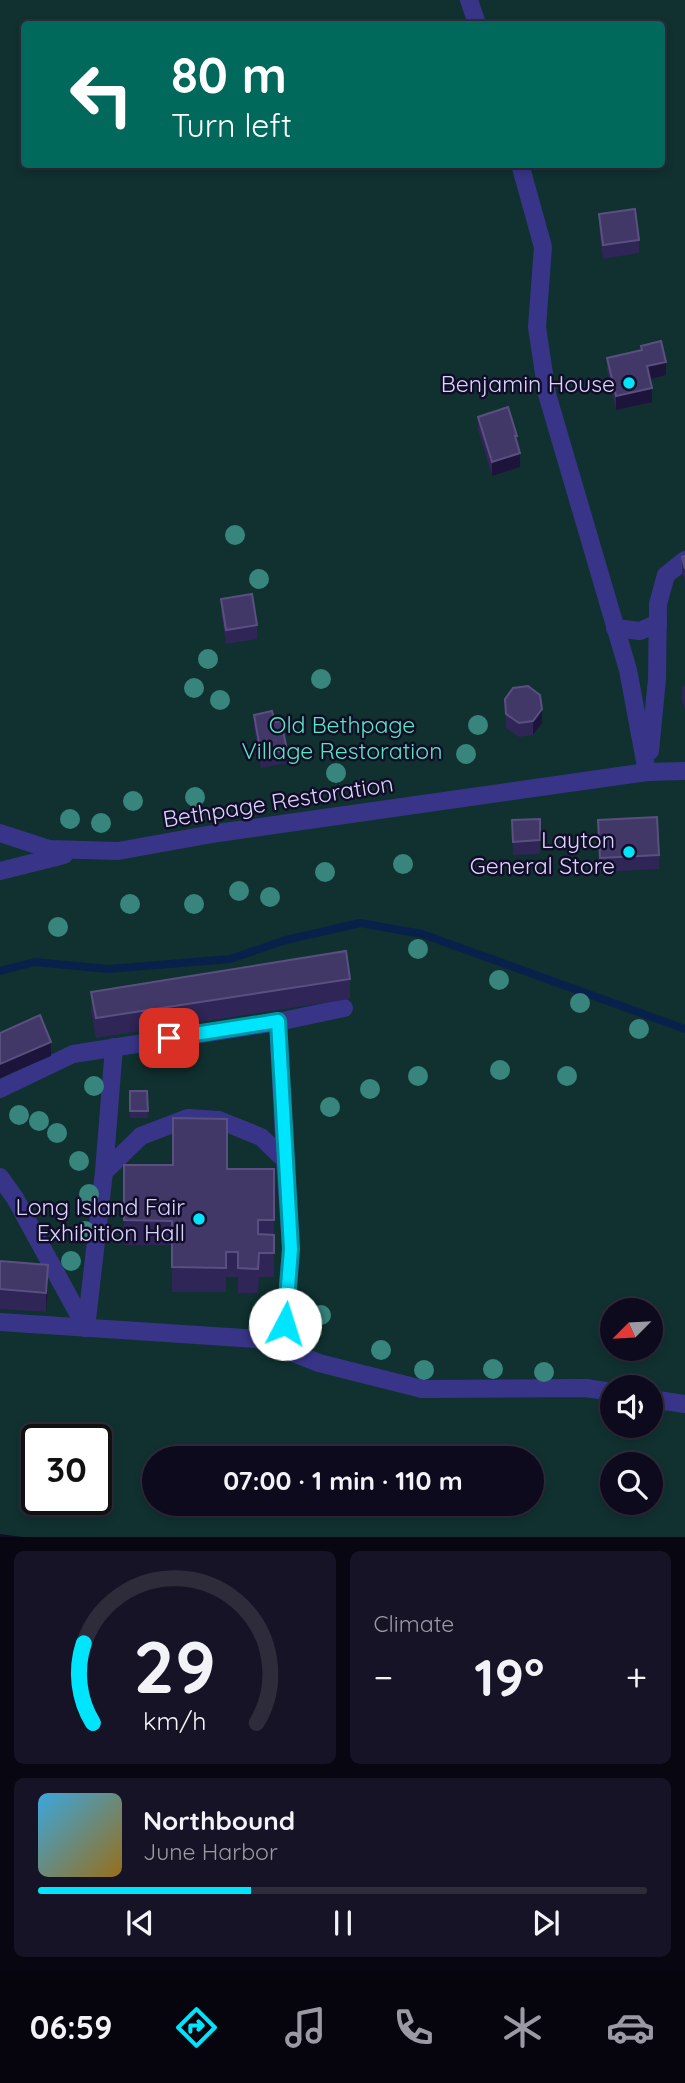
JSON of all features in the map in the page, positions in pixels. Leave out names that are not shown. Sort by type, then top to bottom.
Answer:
[{"type":"street","points":[[469,0],[476,21]]},
{"type":"street","points":[[521,168],[543,247],[537,327],[547,394],[628,670],[648,772]]},
{"type":"street","points":[[648,772],[657,679],[658,604],[666,575],[685,560]]},
{"type":"street","points":[[615,628],[640,631],[657,623]]},
{"type":"street","name":"Bethpage Restoration","points":[[0,833],[49,849],[118,851],[219,833],[648,772],[685,771]]},
{"type":"street","points":[[0,872],[83,850]]},
{"type":"street","points":[[0,1089],[73,1054],[344,1008]]},
{"type":"street","points":[[278,1021],[291,1249],[283,1349]]},
{"type":"street","points":[[86,1328],[104,1172],[114,1047]]},
{"type":"street","points":[[104,1172],[141,1136],[188,1118],[219,1120],[261,1137],[285,1160]]},
{"type":"street","points":[[0,1177],[15,1198],[86,1328]]},
{"type":"street","points":[[0,1322],[258,1339],[319,1363],[422,1389],[600,1390]]},
{"type":"street","points":[[663,1401],[685,1404]]},
{"type":"green space","name":"Old Bethpage Village Restoration","points":[[0,0],[685,0],[685,1537],[23,1537],[0,1534]]},
{"type":"building","points":[[635,209],[639,240],[603,245],[599,214]]},
{"type":"building","points":[[661,341],[666,362],[647,366],[652,388],[616,396],[607,358],[642,350],[641,346]]},
{"type":"building","points":[[508,407],[520,453],[492,462],[478,417]]},
{"type":"building","points":[[252,594],[257,625],[226,630],[221,599]]},
{"type":"building","points":[[528,686],[540,695],[542,709],[533,721],[519,723],[506,714],[505,699],[513,688]]},
{"type":"building","points":[[272,711],[275,722],[281,721],[287,750],[261,754],[254,715]]},
{"type":"building","name":"Layton General Store","points":[[657,817],[659,855],[600,858],[598,820]]},
{"type":"building","points":[[540,819],[540,840],[513,842],[512,820]]},
{"type":"building","points":[[346,951],[350,979],[96,1018],[91,992]]},
{"type":"building","points":[[40,1015],[51,1042],[0,1064],[0,1033]]},
{"type":"building","points":[[130,1091],[147,1091],[148,1111],[130,1111]]},
{"type":"building","name":"Long Island Fair Exhibition Hall","points":[[173,1118],[227,1119],[227,1169],[274,1169],[274,1220],[258,1220],[258,1234],[274,1235],[274,1253],[259,1253],[258,1269],[238,1268],[238,1252],[226,1252],[226,1268],[172,1267],[172,1221],[124,1220],[124,1165],[173,1165]]},
{"type":"building","points":[[0,1261],[48,1265],[46,1293],[0,1289]]},
{"type":"waterway","points":[[0,971],[35,962],[108,969],[230,959],[286,940],[360,923],[422,934],[685,1029]]},
{"type":"place","name":"Benjamin House","points":[[629,383]]},
{"type":"place","name":"Layton General Store","points":[[629,852]]},
{"type":"place","name":"Long Island Fair Exhibition Hall","points":[[199,1219]]},
{"type":"route","points":[[169,1038],[278,1021],[291,1249],[285,1324]]}]
